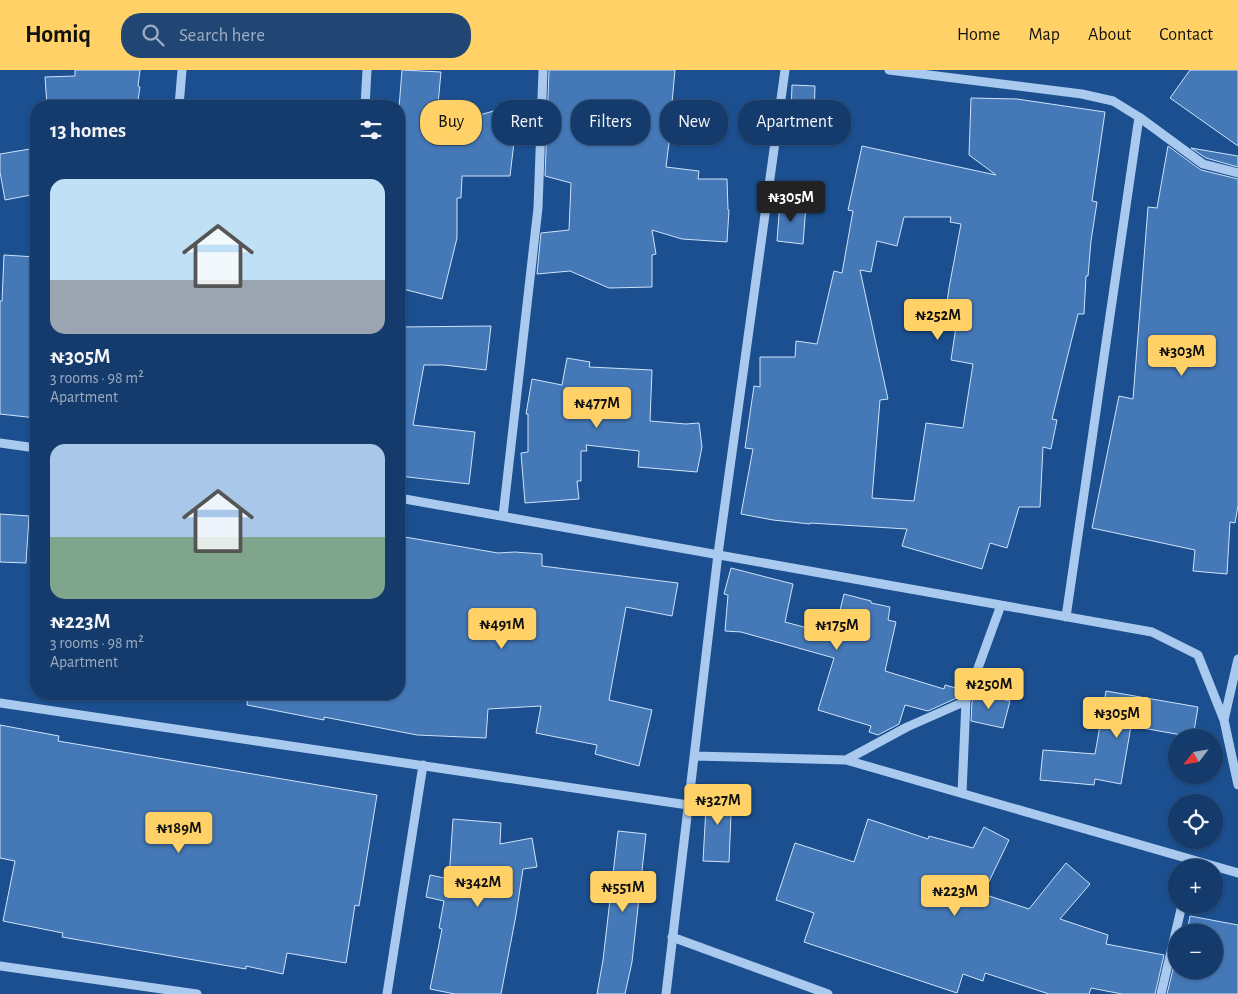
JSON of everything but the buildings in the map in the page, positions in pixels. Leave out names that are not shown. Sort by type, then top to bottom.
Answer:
[{"type":"street","points":[[180,100],[182,70]]},
{"type":"street","points":[[366,100],[368,70]]},
{"type":"street","points":[[503,516],[538,208],[543,70]]},
{"type":"street","points":[[666,994],[718,554],[785,70]]},
{"type":"street","points":[[889,70],[1082,94],[1113,101],[1139,116],[1203,164],[1238,172]]},
{"type":"street","points":[[1066,617],[1139,116]]},
{"type":"street","points":[[0,443],[30,447]]},
{"type":"street","points":[[405,499],[1152,632],[1198,655],[1224,720],[1238,785]]},
{"type":"street","points":[[962,794],[966,701],[1001,605]]},
{"type":"street","points":[[1224,720],[1238,659]]},
{"type":"street","points":[[846,760],[907,727],[966,701]]},
{"type":"street","points":[[0,703],[688,805]]},
{"type":"street","points":[[694,756],[846,760],[1176,859]]},
{"type":"street","points":[[387,994],[423,766]]},
{"type":"street","points":[[1223,869],[1238,872]]},
{"type":"street","points":[[1161,994],[1180,914]]},
{"type":"street","points":[[672,938],[828,994]]},
{"type":"street","points":[[0,966],[146,991],[196,994]]}]
